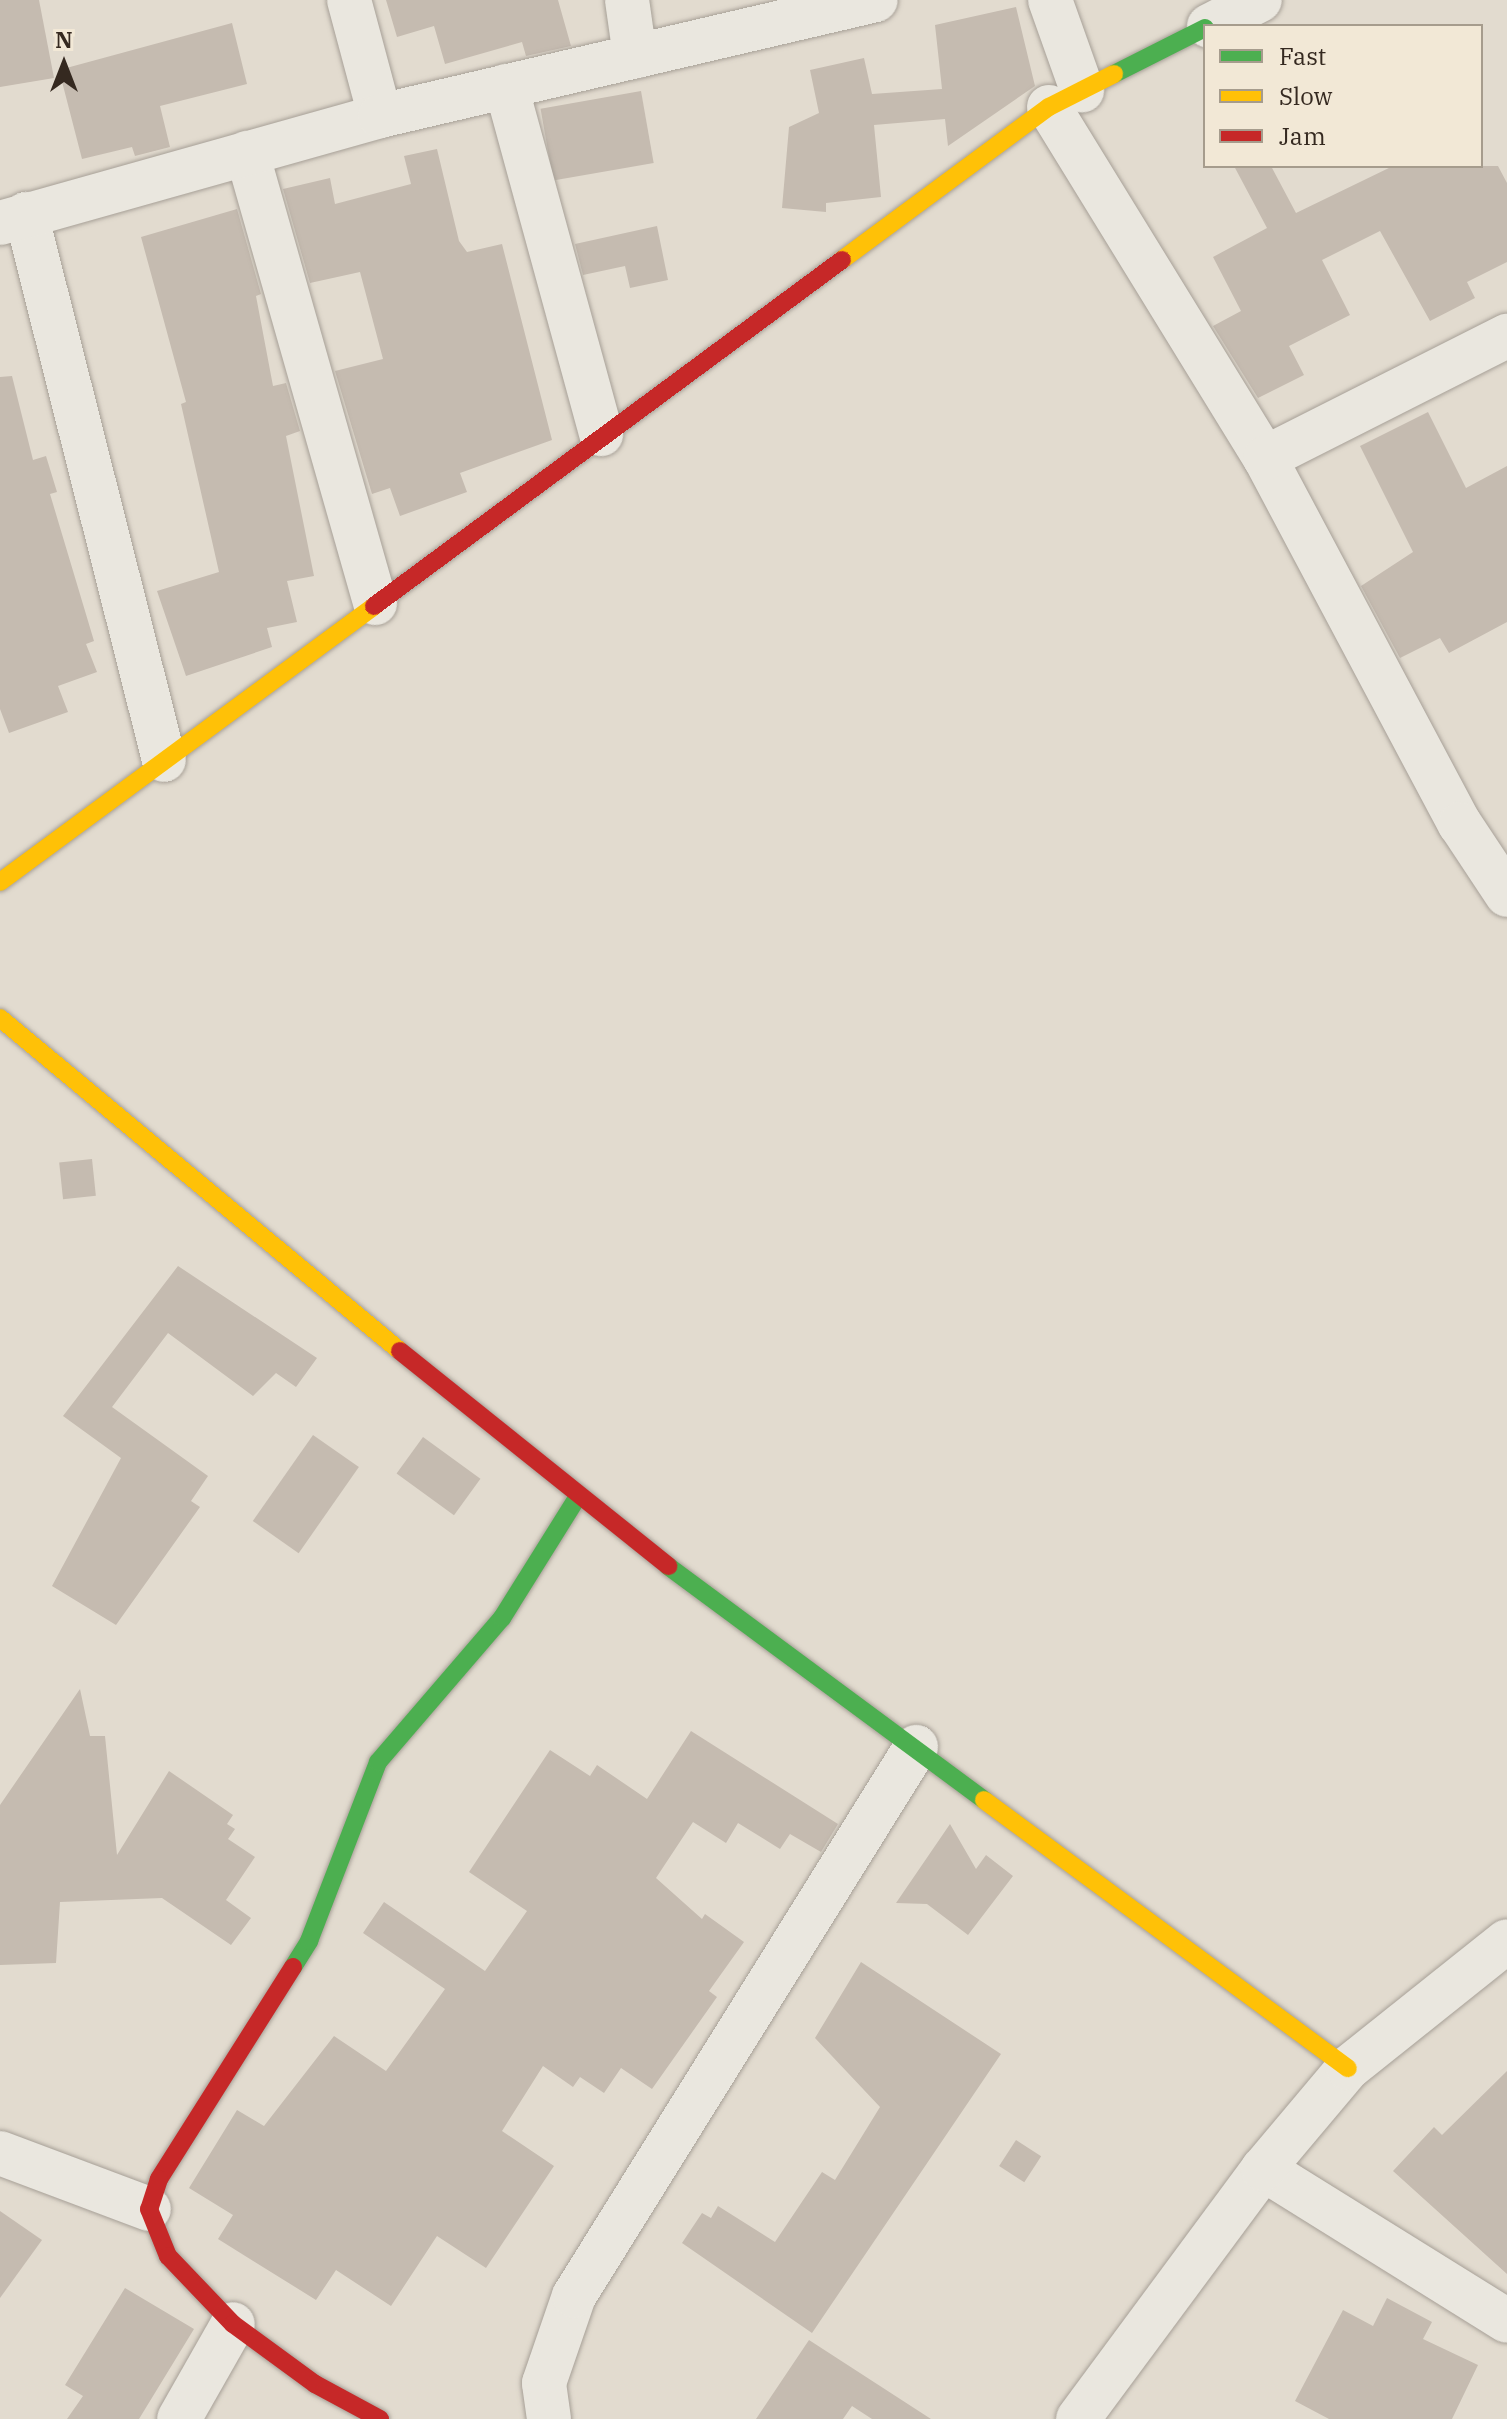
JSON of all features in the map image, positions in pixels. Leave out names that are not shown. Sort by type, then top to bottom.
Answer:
[{"type":"street","points":[[349,0],[380,116]]},
{"type":"street","points":[[627,0],[635,56]]},
{"type":"street","points":[[164,760],[13,219],[380,116],[876,0]]},
{"type":"street","points":[[1050,0],[1065,99],[1265,458],[1460,824],[1507,895]]},
{"type":"street","points":[[1213,24],[1260,0]]},
{"type":"street","points":[[0,882],[601,434],[1065,99],[1203,29]]},
{"type":"street","points":[[506,86],[601,434]]},
{"type":"street","points":[[247,153],[375,603]]},
{"type":"street","points":[[1265,458],[1507,336]]},
{"type":"street","points":[[0,1018],[577,1498],[1348,2068]]},
{"type":"street","points":[[380,2419],[315,2384],[233,2324],[168,2256],[149,2209],[159,2179],[295,1969],[331,1895],[345,1838],[378,1762],[502,1618],[577,1498]]},
{"type":"street","points":[[549,2419],[544,2383],[574,2296],[916,1747]]},
{"type":"street","points":[[1078,2419],[1263,2169],[1348,2068],[1507,1941]]},
{"type":"street","points":[[0,2153],[149,2209]]},
{"type":"street","points":[[1263,2169],[1507,2321]]},
{"type":"street","points":[[179,2419],[233,2324]]},
{"type":"building","points":[[0,0],[39,0],[54,78],[0,87]]},
{"type":"building","points":[[386,0],[558,0],[571,46],[526,56],[522,42],[445,64],[434,26],[397,37]]},
{"type":"building","points":[[1016,7],[1035,86],[948,146],[945,119],[874,125],[881,197],[826,203],[826,212],[782,208],[789,127],[819,113],[810,70],[864,58],[872,94],[942,89],[935,25]]},
{"type":"building","points":[[232,23],[247,84],[160,106],[170,147],[135,156],[132,147],[82,159],[59,70]]},
{"type":"building","points":[[641,91],[654,163],[553,181],[541,109]]},
{"type":"building","points":[[437,149],[459,241],[467,252],[502,244],[552,440],[460,473],[467,492],[400,516],[390,488],[372,494],[335,371],[383,359],[360,272],[310,283],[283,189],[330,178],[335,204],[411,184],[404,156]]},
{"type":"building","points":[[1498,166],[1507,183],[1507,262],[1467,282],[1475,298],[1430,321],[1380,231],[1322,260],[1350,315],[1289,346],[1304,375],[1258,398],[1213,326],[1241,311],[1213,257],[1267,228],[1235,168],[1272,168],[1296,213],[1389,168]]},
{"type":"building","points":[[237,209],[261,294],[256,296],[273,386],[286,383],[300,431],[286,436],[314,576],[287,581],[297,622],[267,628],[272,647],[186,676],[157,591],[219,572],[181,404],[186,402],[141,237]]},
{"type":"building","points":[[657,226],[668,280],[630,288],[625,266],[583,275],[575,244]]},
{"type":"building","points":[[12,376],[33,460],[46,456],[57,492],[50,494],[94,641],[86,644],[97,672],[58,686],[68,712],[9,733],[0,709],[0,377]]},
{"type":"building","points":[[1428,412],[1466,488],[1507,466],[1507,622],[1449,653],[1440,638],[1400,658],[1361,586],[1413,552],[1360,446]]},
{"type":"building","points":[[92,1159],[96,1196],[63,1199],[59,1162]]},
{"type":"building","points":[[178,1266],[317,1358],[296,1387],[276,1373],[253,1396],[168,1333],[112,1407],[208,1476],[191,1501],[200,1507],[116,1625],[52,1586],[121,1458],[63,1416]]},
{"type":"building","points":[[313,1435],[359,1467],[299,1553],[253,1521]]},
{"type":"building","points":[[423,1437],[480,1479],[454,1515],[397,1473]]},
{"type":"building","points":[[80,1689],[90,1736],[105,1736],[117,1855],[169,1771],[233,1815],[227,1824],[235,1829],[228,1839],[255,1857],[226,1900],[251,1918],[231,1945],[162,1898],[60,1902],[56,1963],[0,1965],[0,1805]]},
{"type":"building","points":[[691,1731],[838,1824],[821,1852],[790,1834],[780,1849],[738,1823],[726,1843],[693,1822],[656,1878],[702,1919],[705,1914],[744,1942],[709,1991],[717,1997],[652,2089],[621,2068],[604,2093],[580,2077],[573,2087],[543,2066],[502,2131],[554,2166],[486,2268],[437,2236],[391,2306],[336,2270],[316,2300],[218,2239],[233,2215],[189,2188],[237,2110],[264,2126],[334,2036],[386,2071],[445,1989],[363,1933],[384,1902],[485,1971],[527,1911],[469,1872],[550,1750],[590,1776],[597,1765],[647,1799]]},
{"type":"building","points":[[950,1824],[976,1869],[986,1855],[1013,1876],[968,1935],[927,1904],[896,1903]]},
{"type":"building","points":[[861,1962],[1001,2054],[812,2333],[682,2243],[702,2213],[711,2218],[718,2206],[775,2242],[822,2172],[835,2180],[880,2107],[815,2038]]},
{"type":"building","points":[[1507,2071],[1507,2274],[1393,2171],[1434,2127],[1442,2135]]},
{"type":"building","points":[[1016,2140],[1041,2156],[1024,2182],[999,2166]]},
{"type":"building","points":[[0,2211],[42,2240],[0,2298]]},
{"type":"building","points":[[125,2288],[194,2329],[139,2419],[67,2419],[83,2396],[65,2385]]},
{"type":"building","points":[[1387,2298],[1432,2322],[1423,2339],[1478,2365],[1452,2419],[1329,2419],[1295,2401],[1343,2310],[1373,2326]]},
{"type":"building","points":[[809,2340],[931,2419],[872,2419],[852,2406],[843,2419],[756,2419]]},
{"type":"traffic: fast","points":[[1114,74],[1203,29]]},
{"type":"traffic: fast","points":[[293,1967],[309,1941],[378,1762],[502,1618],[577,1498]]},
{"type":"traffic: fast","points":[[668,1566],[984,1800]]},
{"type":"traffic: slow","points":[[842,260],[1049,107],[1114,74]]},
{"type":"traffic: slow","points":[[0,882],[374,606]]},
{"type":"traffic: slow","points":[[0,1018],[400,1351]]},
{"type":"traffic: slow","points":[[984,1800],[1348,2068]]},
{"type":"traffic: jam","points":[[374,606],[842,260]]},
{"type":"traffic: jam","points":[[400,1351],[668,1566]]},
{"type":"traffic: jam","points":[[293,1967],[159,2179],[149,2209],[168,2256],[233,2324],[315,2384],[380,2419]]}]
